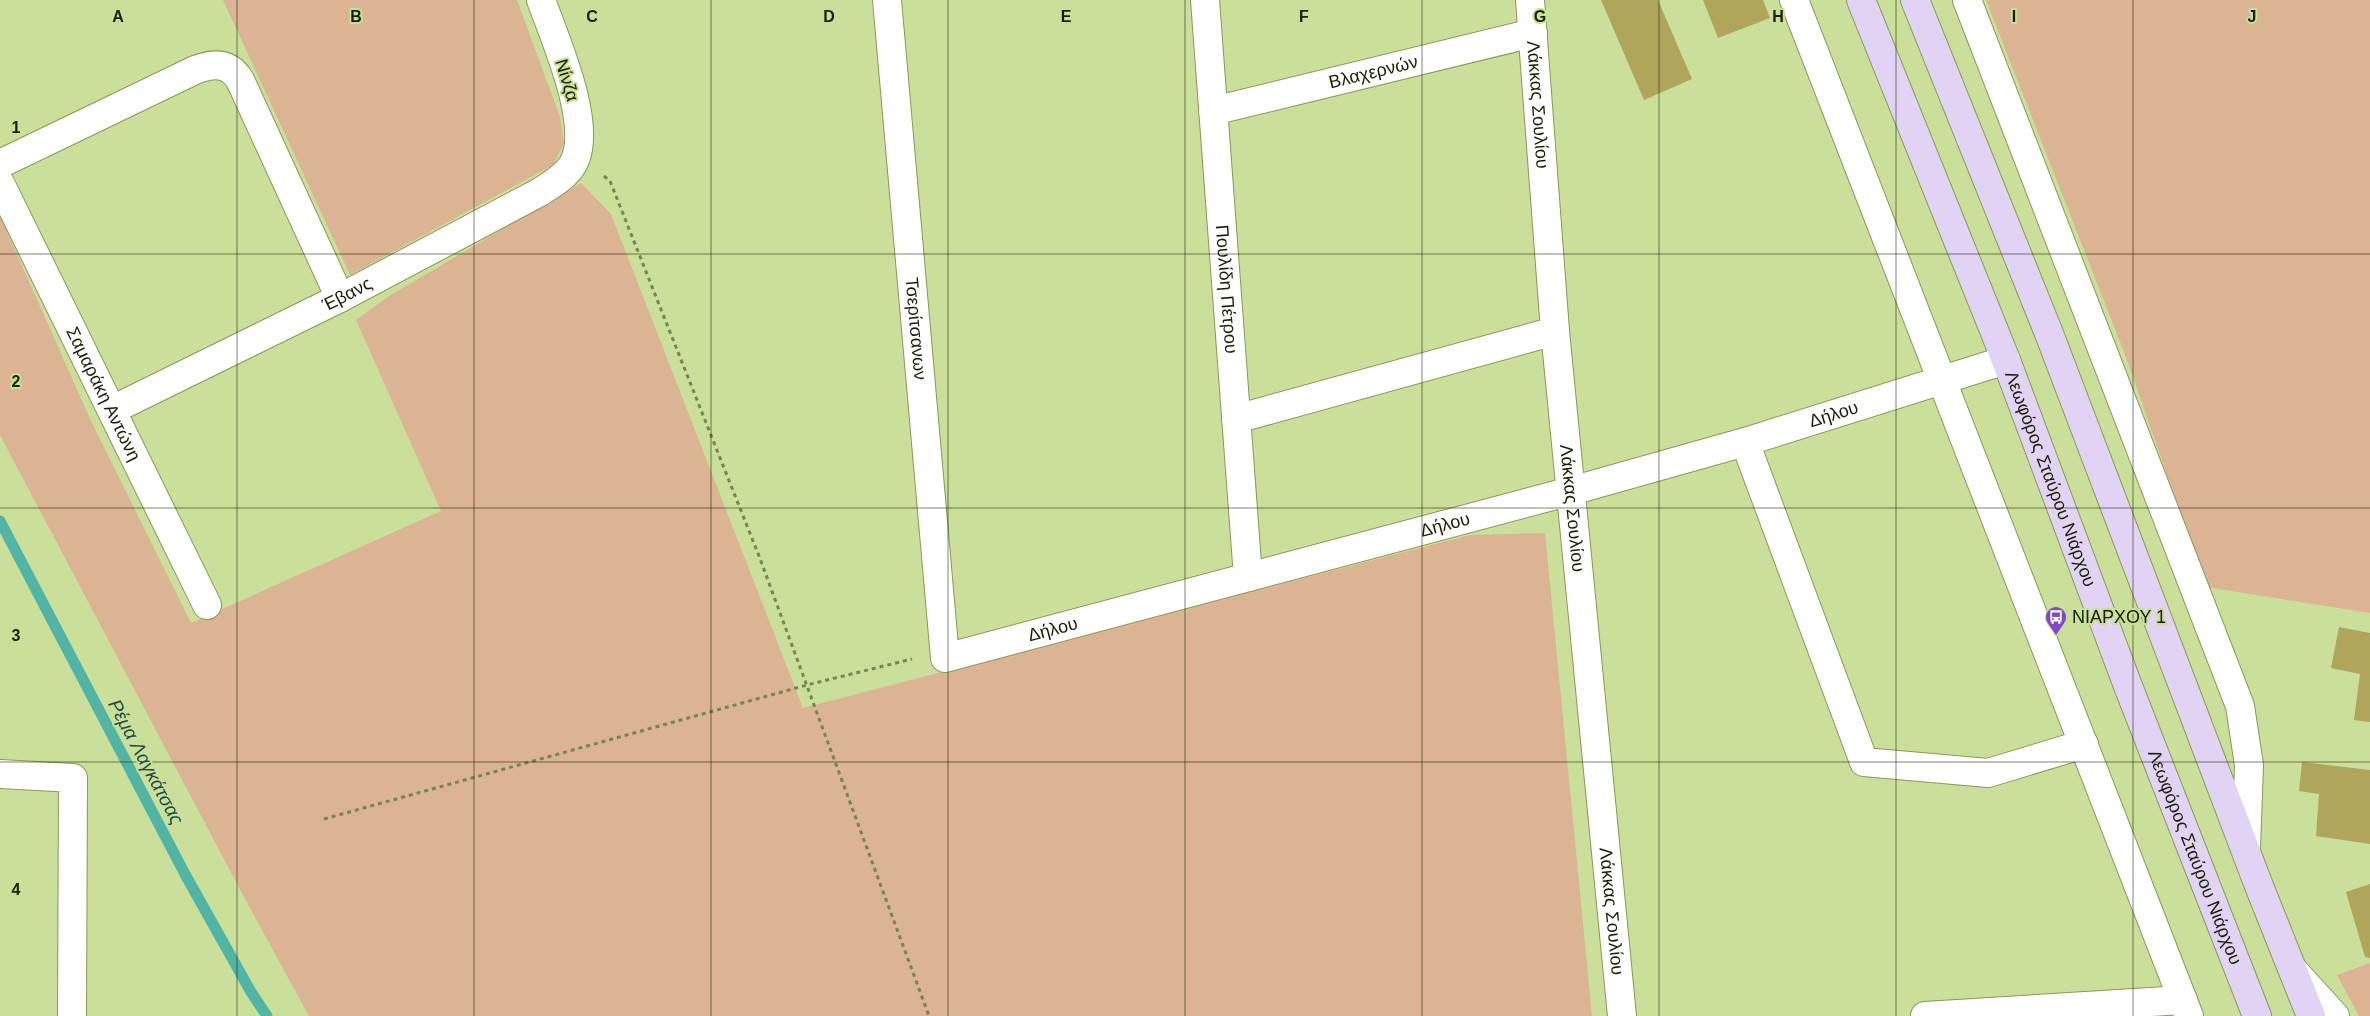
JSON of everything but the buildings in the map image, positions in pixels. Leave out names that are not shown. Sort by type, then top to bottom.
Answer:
[{"type":"main road","name":"Λεωφόρος Σταύρου Νιάρχου","points":[[1860,0],[2006,360],[2128,686],[2257,1016]]},
{"type":"main road","points":[[1915,0],[2057,354],[2311,1016]]},
{"type":"street","name":"Νίνζα","points":[[541,0],[578,117],[579,146],[574,162]]},
{"type":"street","name":"Τσερίτσανων","points":[[887,0],[945,658]]},
{"type":"street","name":"Πουλίδη Πέτρου","points":[[1205,0],[1248,578]]},
{"type":"street","name":"Λάκκας Σουλίου","points":[[1530,0],[1555,331],[1622,1016]]},
{"type":"street","points":[[1794,0],[2186,1008],[1925,1016]]},
{"type":"street","points":[[1967,0],[2240,706],[2249,764],[2246,848]]},
{"type":"street","name":"Βλαχερνών","points":[[1213,111],[1533,33]]},
{"type":"street","points":[[0,164],[195,70],[212,64],[225,66],[236,73],[240,80],[340,298]]},
{"type":"street","name":"Έβανς","points":[[112,410],[340,298],[540,192],[567,172],[574,162]]},
{"type":"street","name":"Σαμαράκη Αντώνη","points":[[0,183],[207,605]]},
{"type":"street","points":[[1236,419],[1555,331]]},
{"type":"street","name":"Δήλου","points":[[945,658],[1571,491],[1746,442],[2006,360]]},
{"type":"street","points":[[1746,442],[1864,762],[1988,773],[2084,744]]},
{"type":"street","points":[[0,774],[73,778],[72,1016]]},
{"type":"street","points":[[2293,971],[2335,1016]]},
{"type":"path","points":[[574,162],[595,170],[610,181],[759,556],[929,1016]]},
{"type":"path","points":[[324,819],[904,660],[945,658]]},
{"type":"shaded area","points":[[223,0],[517,0],[560,117],[564,144],[553,165],[350,275]]},
{"type":"shaded area","points":[[1986,0],[2370,0],[2370,613],[2206,587],[2126,357]]},
{"type":"shaded area","points":[[581,183],[611,214],[803,708],[1470,535],[1545,533],[1592,1016],[309,1016],[245,899],[0,435],[0,216],[91,421],[191,623],[441,511],[356,320],[389,296]]},
{"type":"shaded area","points":[[2370,963],[2370,1016],[2359,1016],[2337,975]]},
{"type":"waterway","name":"Ρέμα Λαγκάτσας","points":[[0,521],[186,876],[251,992],[267,1016]]},
{"type":"place","name":"ΝΙΑΡΧΟΥ 1","points":[[2056,636]]}]
